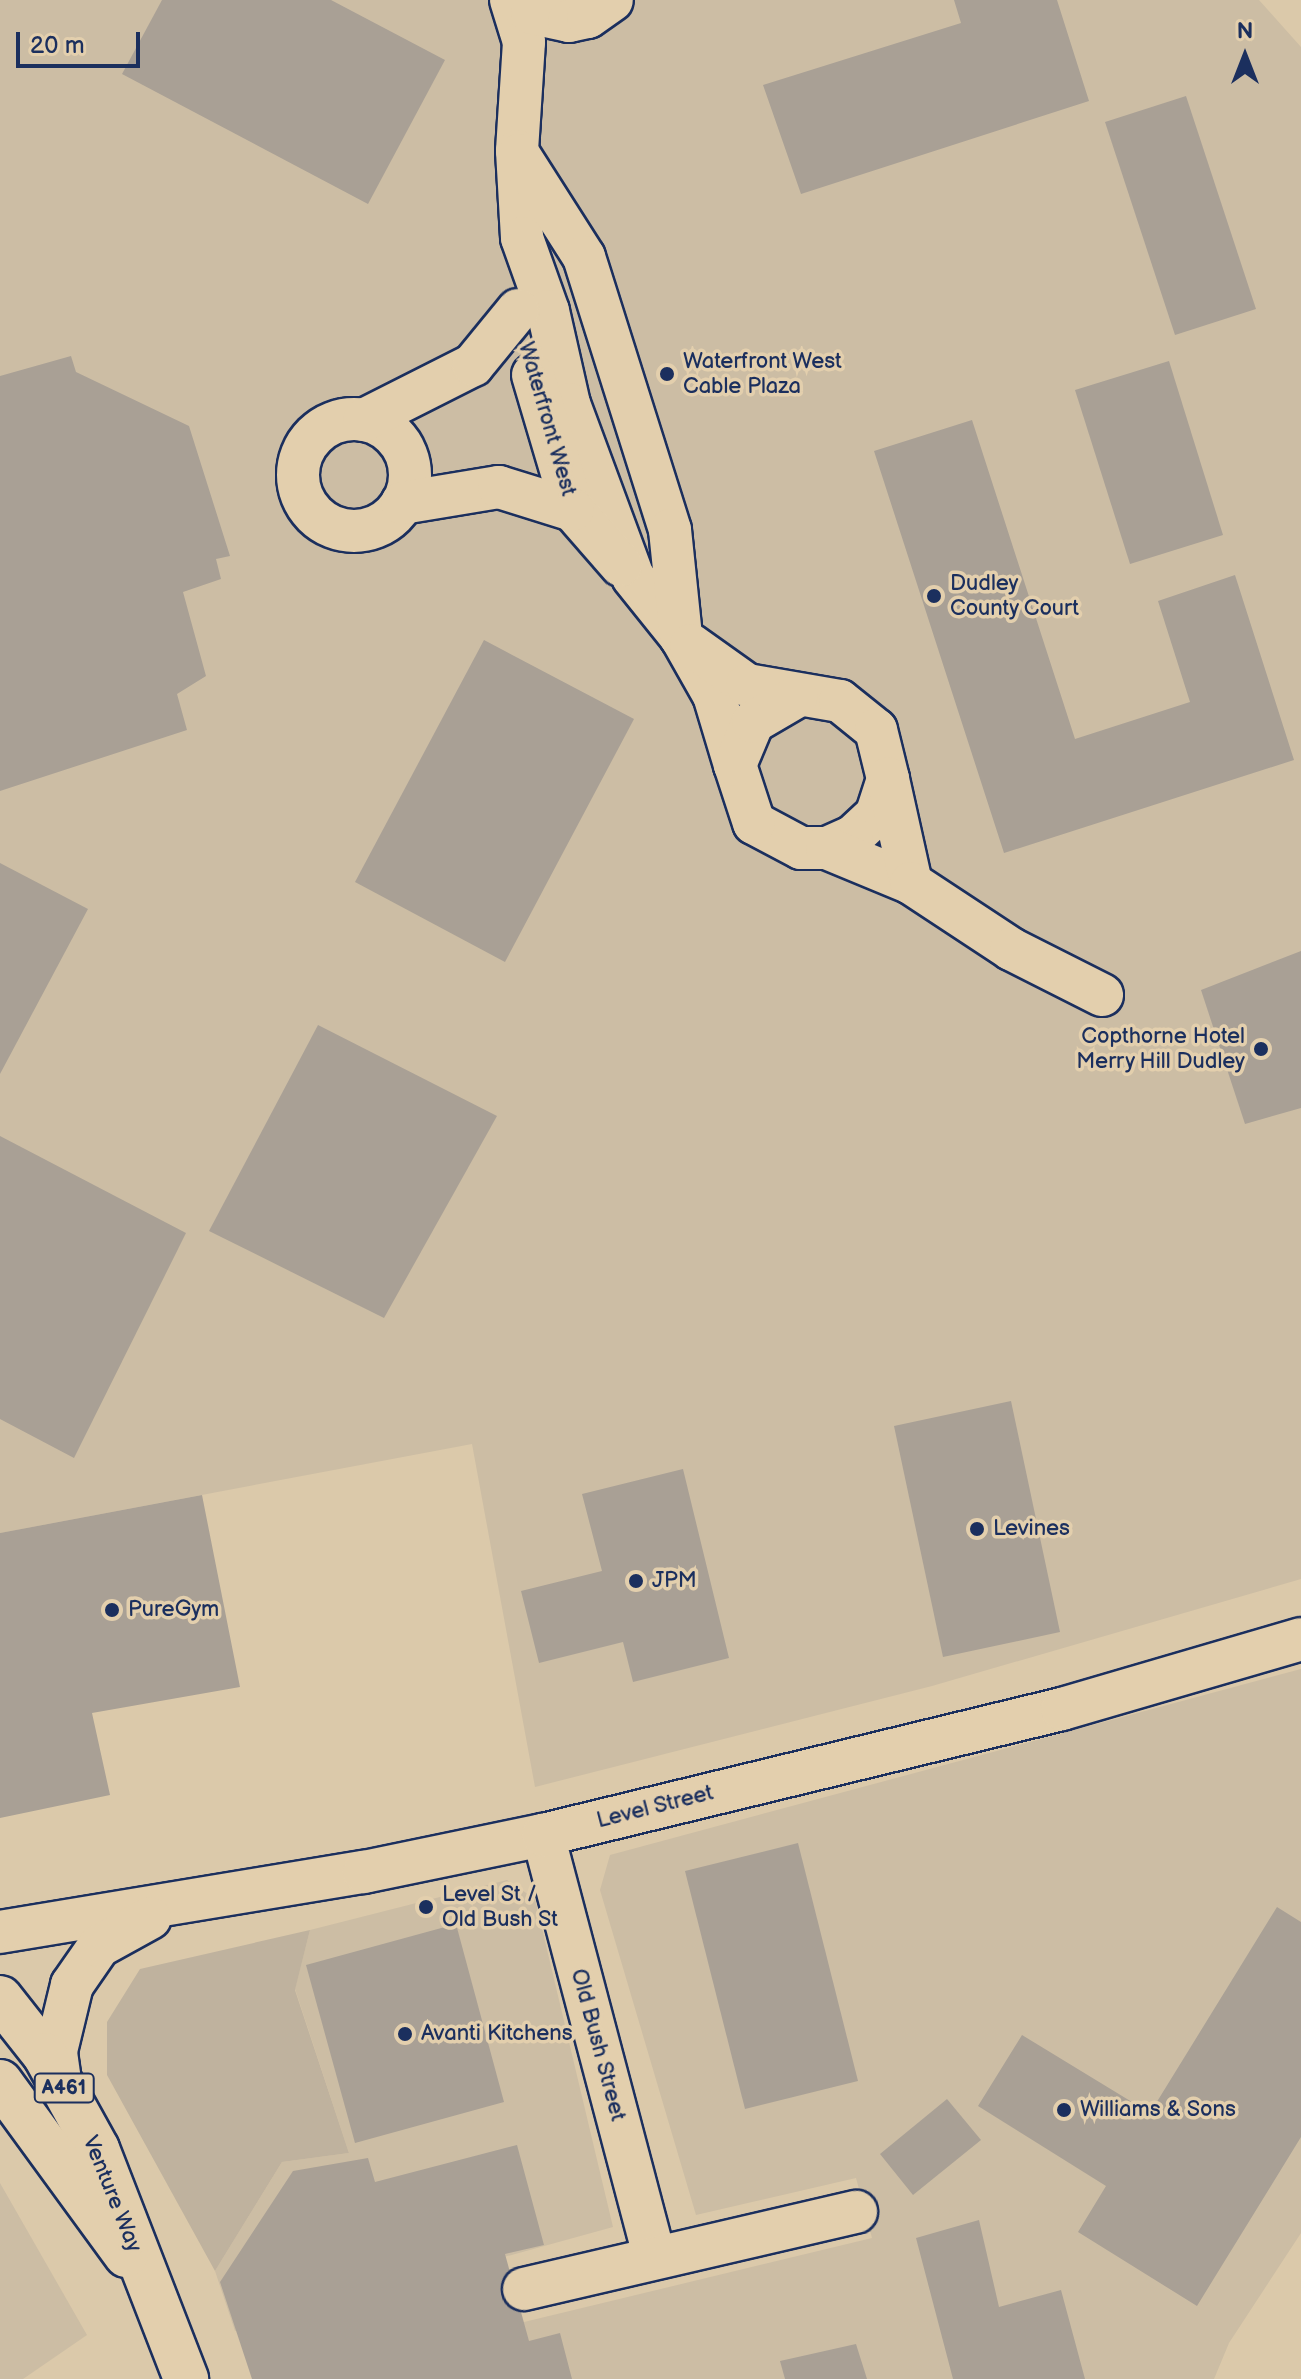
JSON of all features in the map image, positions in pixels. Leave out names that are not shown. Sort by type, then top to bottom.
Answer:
[{"type":"main road","name":"Venture Way","points":[[0,1998],[60,2081],[129,2224],[142,2271],[186,2379]]},
{"type":"main road","name":"Venture Way","points":[[0,2082],[105,2232],[142,2271]]},
{"type":"street","points":[[514,0],[550,20],[600,8]]},
{"type":"street","name":"Waterfront West","points":[[514,0],[524,42],[525,71],[517,151],[522,238],[518,310],[543,415],[573,510],[681,637],[714,695],[735,765]]},
{"type":"street","points":[[525,71],[600,8]]},
{"type":"street","points":[[517,151],[584,257],[670,530],[681,637]]},
{"type":"street","name":"Waterfront West","points":[[522,238],[548,311],[569,404],[633,577]]},
{"type":"street","points":[[364,420],[384,427],[408,461],[402,503],[391,517],[358,531],[321,520],[306,505],[298,485],[299,463],[307,443],[332,424],[364,420],[473,365],[518,310]]},
{"type":"street","points":[[402,503],[499,487],[573,510]]},
{"type":"street","name":"Waterfront West","points":[[681,637],[747,685],[796,697]]},
{"type":"street","points":[[911,883],[876,730],[840,701],[796,697],[753,722],[735,765],[754,823],[801,848],[827,848],[911,883],[1011,949],[1102,995]]},
{"type":"street","points":[[827,848],[852,837],[876,815],[888,779]]},
{"type":"street","name":"Level Street","points":[[0,1932],[543,1835],[1062,1709],[1301,1639]]},
{"type":"street","name":"Old Bush Street","points":[[543,1835],[654,2256]]},
{"type":"street","points":[[60,2081],[56,2051],[72,1985],[99,1946],[179,1902]]},
{"type":"street","points":[[524,2289],[654,2256],[856,2212]]},
{"type":"shaded area","points":[[0,0],[1259,0],[1301,47],[1301,1579],[932,1686],[535,1787],[472,1444],[0,1533]]},
{"type":"shaded area","points":[[1301,1669],[1301,2233],[1229,2343],[1214,2379],[255,2379],[524,2322],[872,2238],[856,2178],[696,2215],[600,1890],[610,1855]]},
{"type":"shaded area","points":[[507,1880],[535,1899],[613,2227],[235,2331],[215,2271],[282,2162],[349,2153],[295,1989],[310,1930]]},
{"type":"shaded area","points":[[310,1930],[295,1990],[349,2153],[282,2162],[215,2271],[107,2075],[107,2022],[140,1969]]},
{"type":"shaded area","points":[[0,2183],[87,2335],[23,2379],[0,2379]]},
{"type":"building","points":[[162,0],[331,0],[445,60],[368,204],[122,74]]},
{"type":"building","points":[[954,0],[1057,0],[1089,101],[801,194],[763,85],[961,23]]},
{"type":"building","points":[[1186,96],[1256,309],[1175,335],[1105,122]]},
{"type":"building","points":[[71,356],[76,372],[189,426],[230,556],[216,559],[221,579],[183,592],[206,676],[177,694],[187,730],[0,791],[0,376]]},
{"type":"building","points":[[1169,361],[1223,535],[1130,564],[1075,390]]},
{"type":"building","points":[[972,420],[1075,739],[1190,702],[1158,601],[1235,575],[1294,760],[1004,853],[874,451]]},
{"type":"building","points":[[484,640],[634,719],[505,962],[355,882]]},
{"type":"building","points":[[0,863],[88,909],[0,1074]]},
{"type":"building","name":"Copthorne Hotel Merry Hill Dudley","points":[[1301,951],[1301,1108],[1245,1124],[1201,990]]},
{"type":"building","points":[[318,1025],[497,1116],[384,1318],[209,1231]]},
{"type":"building","points":[[0,1136],[186,1233],[74,1458],[0,1419]]},
{"type":"building","name":"Levines","points":[[1011,1401],[1060,1632],[943,1657],[894,1426]]},
{"type":"building","name":"JPM","points":[[683,1469],[729,1658],[633,1682],[623,1642],[539,1663],[521,1591],[602,1571],[582,1494]]},
{"type":"building","name":"PureGym","points":[[202,1495],[240,1687],[92,1713],[110,1795],[0,1818],[0,1533]]},
{"type":"building","points":[[798,1843],[858,2081],[745,2109],[685,1871]]},
{"type":"building","name":"Williams & Sons","points":[[1277,1907],[1301,1922],[1301,2137],[1197,2306],[1078,2232],[1106,2186],[978,2106],[1022,2035],[1150,2113]]},
{"type":"building","name":"Avanti Kitchens","points":[[456,1924],[504,2102],[355,2143],[306,1965]]},
{"type":"building","points":[[947,2099],[981,2140],[913,2195],[880,2154]]},
{"type":"building","points":[[517,2145],[544,2245],[505,2254],[529,2341],[560,2333],[572,2379],[252,2379],[220,2282],[293,2171],[368,2158],[375,2182]]},
{"type":"building","points":[[979,2220],[999,2307],[1061,2290],[1085,2379],[953,2379],[916,2238]]},
{"type":"building","points":[[856,2344],[867,2379],[785,2379],[780,2361]]},
{"type":"place","name":"Waterfront West Cable Plaza","points":[[667,374]]},
{"type":"place","name":"Dudley County Court","points":[[934,596]]},
{"type":"place","name":"Copthorne Hotel Merry Hill Dudley","points":[[1261,1049]]},
{"type":"place","name":"Levines","points":[[977,1529]]},
{"type":"place","name":"JPM","points":[[636,1581]]},
{"type":"place","name":"PureGym","points":[[112,1610]]},
{"type":"place","name":"Level St / Old Bush St","points":[[426,1907]]},
{"type":"place","name":"Avanti Kitchens","points":[[405,2034]]},
{"type":"place","name":"Williams & Sons","points":[[1064,2110]]}]
